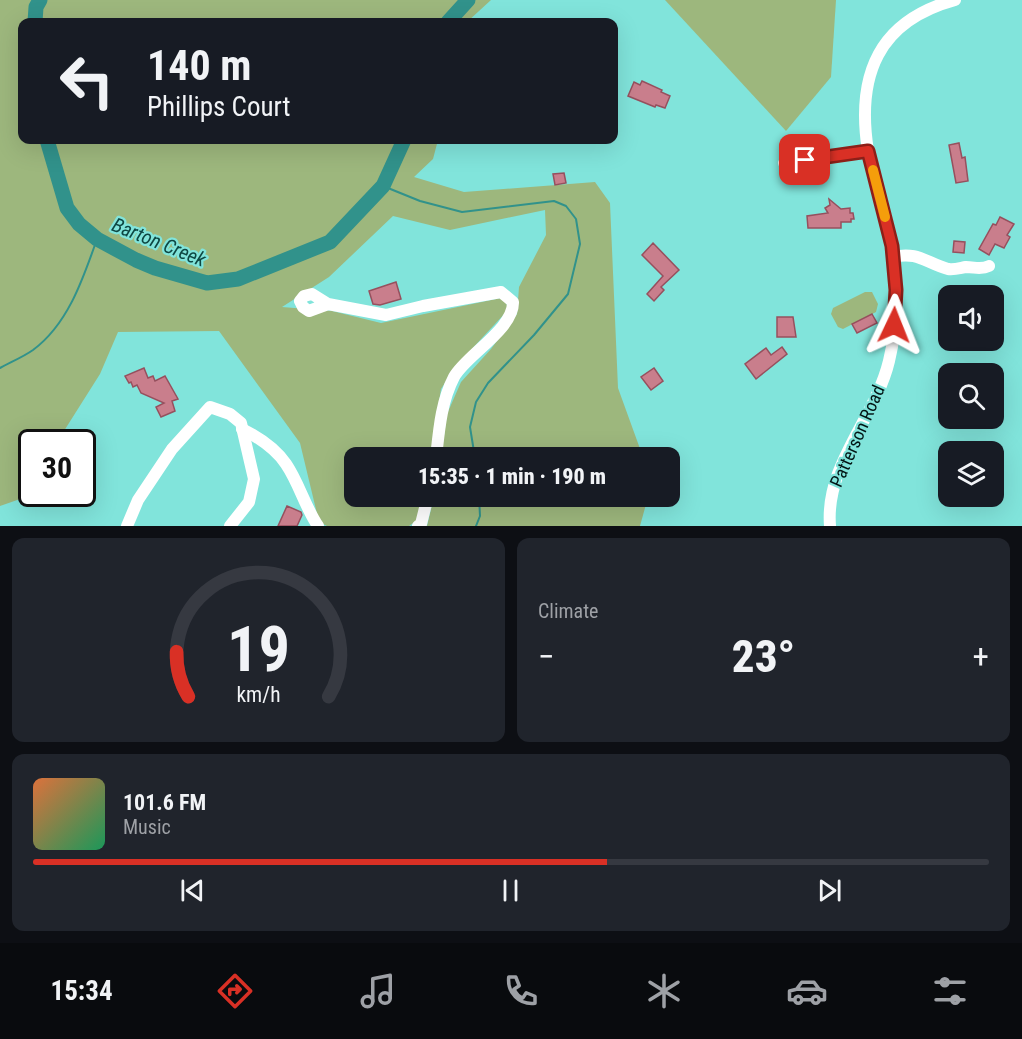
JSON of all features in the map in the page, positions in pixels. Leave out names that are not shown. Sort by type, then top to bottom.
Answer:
[{"type":"street","name":"Patterson Road","points":[[830,526],[828,506],[835,479],[874,403],[889,362],[894,325],[896,290],[892,246],[868,151],[865,90],[875,61],[890,36],[912,17],[937,5],[955,0]]},
{"type":"street","points":[[784,163],[868,151]]},
{"type":"street","points":[[893,257],[905,254],[918,256],[949,269],[965,267],[983,269],[989,266]]},
{"type":"street","points":[[328,304],[386,315],[501,292],[513,302],[511,312],[495,336],[455,375],[442,409],[437,447]]},
{"type":"street","points":[[127,526],[138,500],[172,449],[210,407],[230,414],[241,423],[254,479],[249,502],[230,526]]},
{"type":"street","points":[[242,429],[261,439],[285,463],[315,524]]},
{"type":"street","points":[[418,526],[421,524],[425,507]]},
{"type":"green space","points":[[0,0],[491,0],[471,18],[18,18],[18,144],[437,144],[433,159],[414,177],[464,192],[595,182],[610,203],[618,388],[639,447],[442,447],[447,414],[461,382],[491,349],[517,314],[519,287],[546,235],[545,210],[450,230],[393,216],[329,277],[282,307],[332,311],[381,323],[501,298],[506,302],[508,310],[456,366],[441,389],[432,447],[344,447],[344,507],[422,507],[419,519],[409,526],[327,526],[319,522],[300,443],[219,331],[118,332],[100,374],[65,429],[18,429],[18,500],[0,506]]},
{"type":"green space","points":[[665,0],[836,0],[831,77],[786,131]]},
{"type":"green space","points":[[865,292],[872,292],[878,304],[876,312],[843,329],[838,327],[831,314],[833,308]]},
{"type":"green space","points":[[431,507],[645,507],[640,526],[427,526]]},
{"type":"building","points":[[642,81],[670,96],[665,108],[656,105],[655,107],[628,96],[634,82],[640,85]]},
{"type":"building","points":[[959,143],[962,158],[965,157],[968,181],[956,183],[949,145]]},
{"type":"building","points":[[564,173],[566,183],[555,185],[553,174]]},
{"type":"building","points":[[829,199],[841,209],[850,208],[854,219],[851,219],[851,222],[841,222],[841,228],[808,228],[807,216],[828,213],[825,208],[830,205]]},
{"type":"building","points":[[1000,217],[1014,224],[1007,235],[1010,237],[1004,248],[995,244],[989,255],[979,249],[993,224],[996,225]]},
{"type":"building","points":[[954,241],[965,242],[964,253],[953,252]]},
{"type":"building","points":[[653,243],[679,270],[661,287],[664,290],[654,301],[647,294],[663,276],[642,255]]},
{"type":"building","points":[[396,282],[401,299],[380,305],[373,304],[369,291]]},
{"type":"building","points":[[872,314],[877,323],[857,333],[852,324]]},
{"type":"building","points":[[777,317],[793,317],[796,337],[777,337]]},
{"type":"building","points":[[782,347],[787,354],[756,379],[745,364],[766,348],[771,355]]},
{"type":"building","points":[[144,368],[148,378],[153,376],[155,381],[165,376],[178,399],[172,401],[175,411],[161,417],[156,407],[164,403],[141,393],[137,385],[133,387],[131,382],[129,383],[125,376]]},
{"type":"building","points":[[654,368],[663,381],[651,390],[641,377]]},
{"type":"building","points":[[287,506],[301,512],[297,526],[278,526]]},
{"type":"waterway","name":"Barton Creek","points":[[35,18],[36,7],[40,0]]},
{"type":"waterway","name":"Barton Creek","points":[[452,18],[468,0]]},
{"type":"waterway","name":"Barton Creek","points":[[48,144],[67,208],[79,224],[97,239],[136,260],[207,283],[238,279],[330,242],[383,186],[402,144]]},
{"type":"waterway","points":[[383,186],[420,201],[462,212],[554,201],[566,206],[576,219],[580,244],[568,294],[534,335],[488,383],[476,402],[470,427],[473,447]]},
{"type":"waterway","points":[[0,368],[33,350],[56,327],[73,300],[97,239]]},
{"type":"waterway","points":[[476,526],[480,516],[480,507]]},
{"type":"slow traffic","points":[[873,170],[885,217]]},
{"type":"route","points":[[805,160],[868,151],[892,246],[896,290],[894,325]]}]
